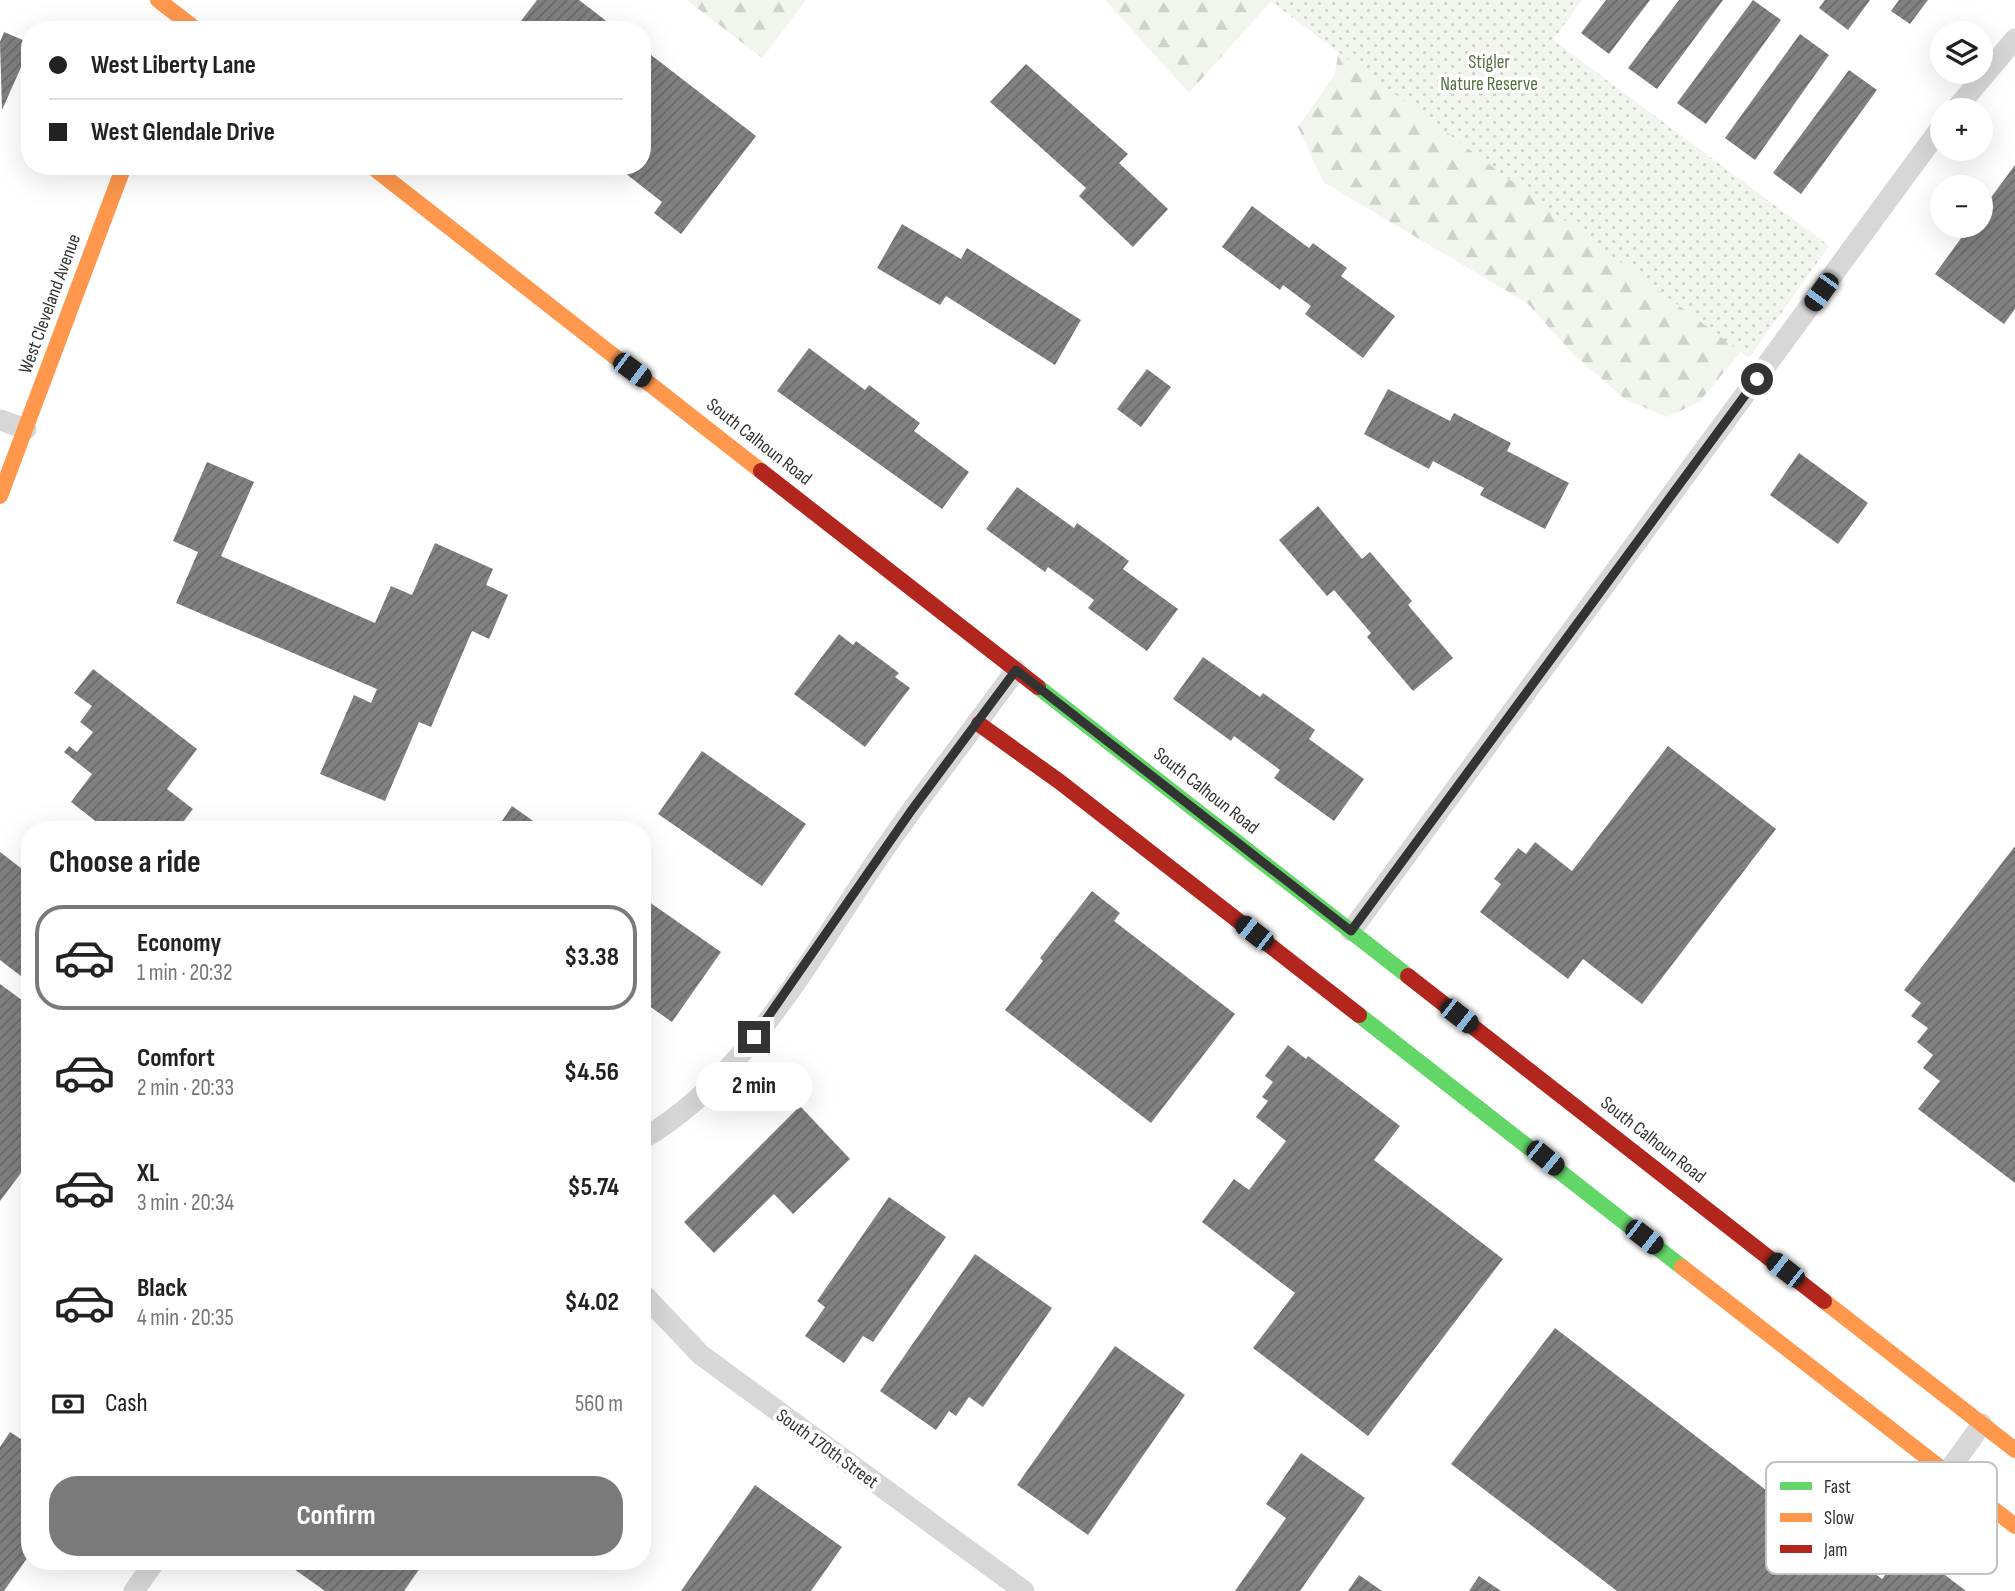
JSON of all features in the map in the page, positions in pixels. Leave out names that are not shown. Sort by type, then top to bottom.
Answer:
[{"type":"street","points":[[158,0],[177,21]]},
{"type":"street","points":[[183,21],[192,0]]},
{"type":"street","points":[[1965,98],[2015,39]]},
{"type":"street","points":[[1351,931],[1930,142]]},
{"type":"street","name":"West Cleveland Avenue","points":[[0,496],[121,175]]},
{"type":"street","name":"South Calhoun Road","points":[[383,175],[2015,1450]]},
{"type":"street","points":[[0,420],[26,429]]},
{"type":"street","points":[[651,1133],[693,1104],[731,1067],[766,1021],[911,811],[979,724],[1016,670]]},
{"type":"street","points":[[979,724],[1060,782],[1933,1462]]},
{"type":"street","name":"South 170th Street","points":[[651,1302],[701,1355],[1024,1591]]},
{"type":"street","points":[[1955,1462],[1982,1424]]},
{"type":"street","points":[[1997,1512],[2015,1526]]},
{"type":"street","points":[[134,1591],[149,1570]]},
{"type":"green space","points":[[687,0],[806,0],[762,58]]},
{"type":"green space","points":[[1105,0],[1272,0],[1189,93]]},
{"type":"green space","name":"Stigler Nature Reserve","points":[[1269,0],[1582,0],[1553,40],[1829,246],[1749,358]]},
{"type":"green space","points":[[1346,0],[1582,0],[1553,40],[1829,246],[1699,402],[1667,417],[1625,399],[1573,354],[1527,303],[1323,182],[1298,127],[1335,74]]},
{"type":"building","points":[[537,0],[579,0],[606,21],[521,21]]},
{"type":"building","points":[[1606,0],[1650,0],[1609,54],[1581,33]]},
{"type":"building","points":[[1679,0],[1723,0],[1657,89],[1628,68]]},
{"type":"building","points":[[1753,0],[1781,20],[1706,124],[1677,103]]},
{"type":"building","points":[[1825,0],[1870,0],[1848,30],[1819,8]]},
{"type":"building","points":[[1899,0],[1928,0],[1910,24],[1891,11]]},
{"type":"building","points":[[4,32],[21,39],[21,67],[2,110],[0,42]]},
{"type":"building","points":[[1800,34],[1829,55],[1755,160],[1725,138]]},
{"type":"building","points":[[651,55],[756,136],[681,234],[654,213],[662,202],[628,175],[651,175]]},
{"type":"building","points":[[1026,64],[1128,154],[1119,163],[1168,209],[1133,247],[1079,196],[1086,188],[990,102]]},
{"type":"building","points":[[1849,70],[1877,90],[1801,194],[1773,173]]},
{"type":"building","points":[[2015,165],[2015,309],[2004,324],[1935,274],[1961,238],[1993,238],[1993,195]]},
{"type":"building","points":[[1252,206],[1309,248],[1313,243],[1347,268],[1341,276],[1395,316],[1363,358],[1305,314],[1311,306],[1283,285],[1280,290],[1222,247]]},
{"type":"building","points":[[902,224],[961,259],[967,248],[1081,320],[1055,365],[946,296],[940,305],[877,268]]},
{"type":"building","points":[[809,348],[865,390],[869,385],[920,423],[914,431],[969,472],[942,509],[777,391]]},
{"type":"building","points":[[1147,369],[1171,387],[1141,427],[1117,409]]},
{"type":"building","points":[[1388,389],[1450,421],[1454,413],[1511,443],[1507,451],[1569,483],[1545,529],[1480,495],[1484,488],[1433,461],[1429,469],[1364,434]]},
{"type":"building","points":[[1799,453],[1868,503],[1838,544],[1770,495]]},
{"type":"building","points":[[207,462],[254,482],[221,556],[375,623],[391,586],[412,595],[435,543],[493,569],[486,585],[508,595],[489,639],[472,631],[431,727],[419,722],[385,801],[320,774],[354,695],[371,703],[377,689],[176,603],[198,552],[173,541]]},
{"type":"building","points":[[1017,487],[1074,528],[1077,523],[1129,561],[1123,569],[1178,609],[1147,651],[1088,608],[1094,600],[1048,567],[1045,572],[986,529]]},
{"type":"building","points":[[1318,506],[1362,559],[1370,552],[1412,601],[1408,605],[1453,658],[1413,691],[1367,637],[1371,633],[1334,590],[1327,596],[1279,540]]},
{"type":"building","points":[[839,634],[853,645],[856,641],[899,673],[895,677],[910,688],[865,747],[794,694]]},
{"type":"building","points":[[1203,657],[1260,697],[1263,693],[1315,730],[1309,739],[1364,779],[1334,821],[1274,778],[1280,770],[1234,736],[1231,741],[1173,699]]},
{"type":"building","points":[[93,669],[197,749],[167,789],[193,809],[184,821],[95,821],[71,802],[92,774],[64,752],[69,746],[77,752],[93,732],[80,722],[92,706],[74,693]]},
{"type":"building","points":[[1668,746],[1776,829],[1642,1004],[1583,959],[1568,979],[1480,912],[1501,884],[1494,879],[1518,848],[1526,854],[1535,842],[1572,871]]},
{"type":"building","points":[[702,751],[806,824],[762,886],[658,814]]},
{"type":"building","points":[[512,806],[533,821],[502,821]]},
{"type":"building","points":[[2015,846],[2015,1183],[1918,1109],[1940,1081],[1923,1068],[1933,1055],[1917,1042],[1928,1028],[1911,1016],[1921,1003],[1904,990]]},
{"type":"building","points":[[0,852],[21,868],[21,976],[0,960]]},
{"type":"building","points":[[1092,891],[1120,913],[1114,921],[1235,1014],[1151,1123],[1005,1010],[1043,961],[1040,958]]},
{"type":"building","points":[[651,903],[721,952],[672,1022],[651,1007]]},
{"type":"building","points":[[0,984],[21,999],[21,1173],[0,1201]]},
{"type":"building","points":[[1288,1045],[1306,1059],[1308,1056],[1400,1126],[1374,1160],[1503,1259],[1368,1436],[1253,1348],[1295,1293],[1202,1222],[1234,1179],[1249,1190],[1286,1141],[1256,1117],[1268,1101],[1262,1097],[1273,1082],[1265,1076]]},
{"type":"building","points":[[800,1106],[850,1159],[793,1214],[774,1194],[714,1253],[684,1222]]},
{"type":"building","points":[[889,1197],[946,1237],[873,1342],[863,1336],[844,1363],[805,1336],[825,1307],[817,1301]]},
{"type":"building","points":[[975,1254],[1052,1308],[983,1407],[969,1397],[956,1416],[949,1411],[936,1430],[880,1391]]},
{"type":"building","points":[[1555,1328],[1766,1490],[1766,1574],[1875,1574],[1882,1579],[1886,1574],[1944,1574],[1966,1591],[1617,1591],[1451,1464]]},
{"type":"building","points":[[1115,1346],[1185,1395],[1088,1535],[1017,1485]]},
{"type":"building","points":[[10,1432],[21,1439],[21,1567],[4,1591],[0,1591],[0,1447]]},
{"type":"building","points":[[1301,1453],[1365,1498],[1300,1591],[1235,1591],[1286,1518],[1266,1504]]},
{"type":"building","points":[[755,1485],[842,1547],[811,1591],[681,1591]]},
{"type":"building","points":[[295,1570],[419,1570],[404,1591],[325,1591]]},
{"type":"building","points":[[1359,1575],[1382,1591],[1348,1591]]},
{"type":"building","points":[[1479,1576],[1501,1591],[1469,1591]]},
{"type":"traffic: fast","points":[[1038,687],[1408,976]]},
{"type":"traffic: fast","points":[[1359,1015],[1682,1267]]},
{"type":"traffic: slow","points":[[158,0],[185,21]]},
{"type":"traffic: slow","points":[[0,496],[121,175]]},
{"type":"traffic: slow","points":[[383,175],[761,471]]},
{"type":"traffic: slow","points":[[1682,1267],[1933,1462]]},
{"type":"traffic: slow","points":[[1824,1301],[2015,1450]]},
{"type":"traffic: slow","points":[[1997,1512],[2015,1526]]},
{"type":"traffic: jam","points":[[761,471],[1038,687]]},
{"type":"traffic: jam","points":[[979,724],[1060,782],[1359,1015]]},
{"type":"traffic: jam","points":[[1408,976],[1824,1301]]},
{"type":"route","points":[[754,1037],[911,811],[979,724],[1016,670],[1351,931],[1757,379]]}]
